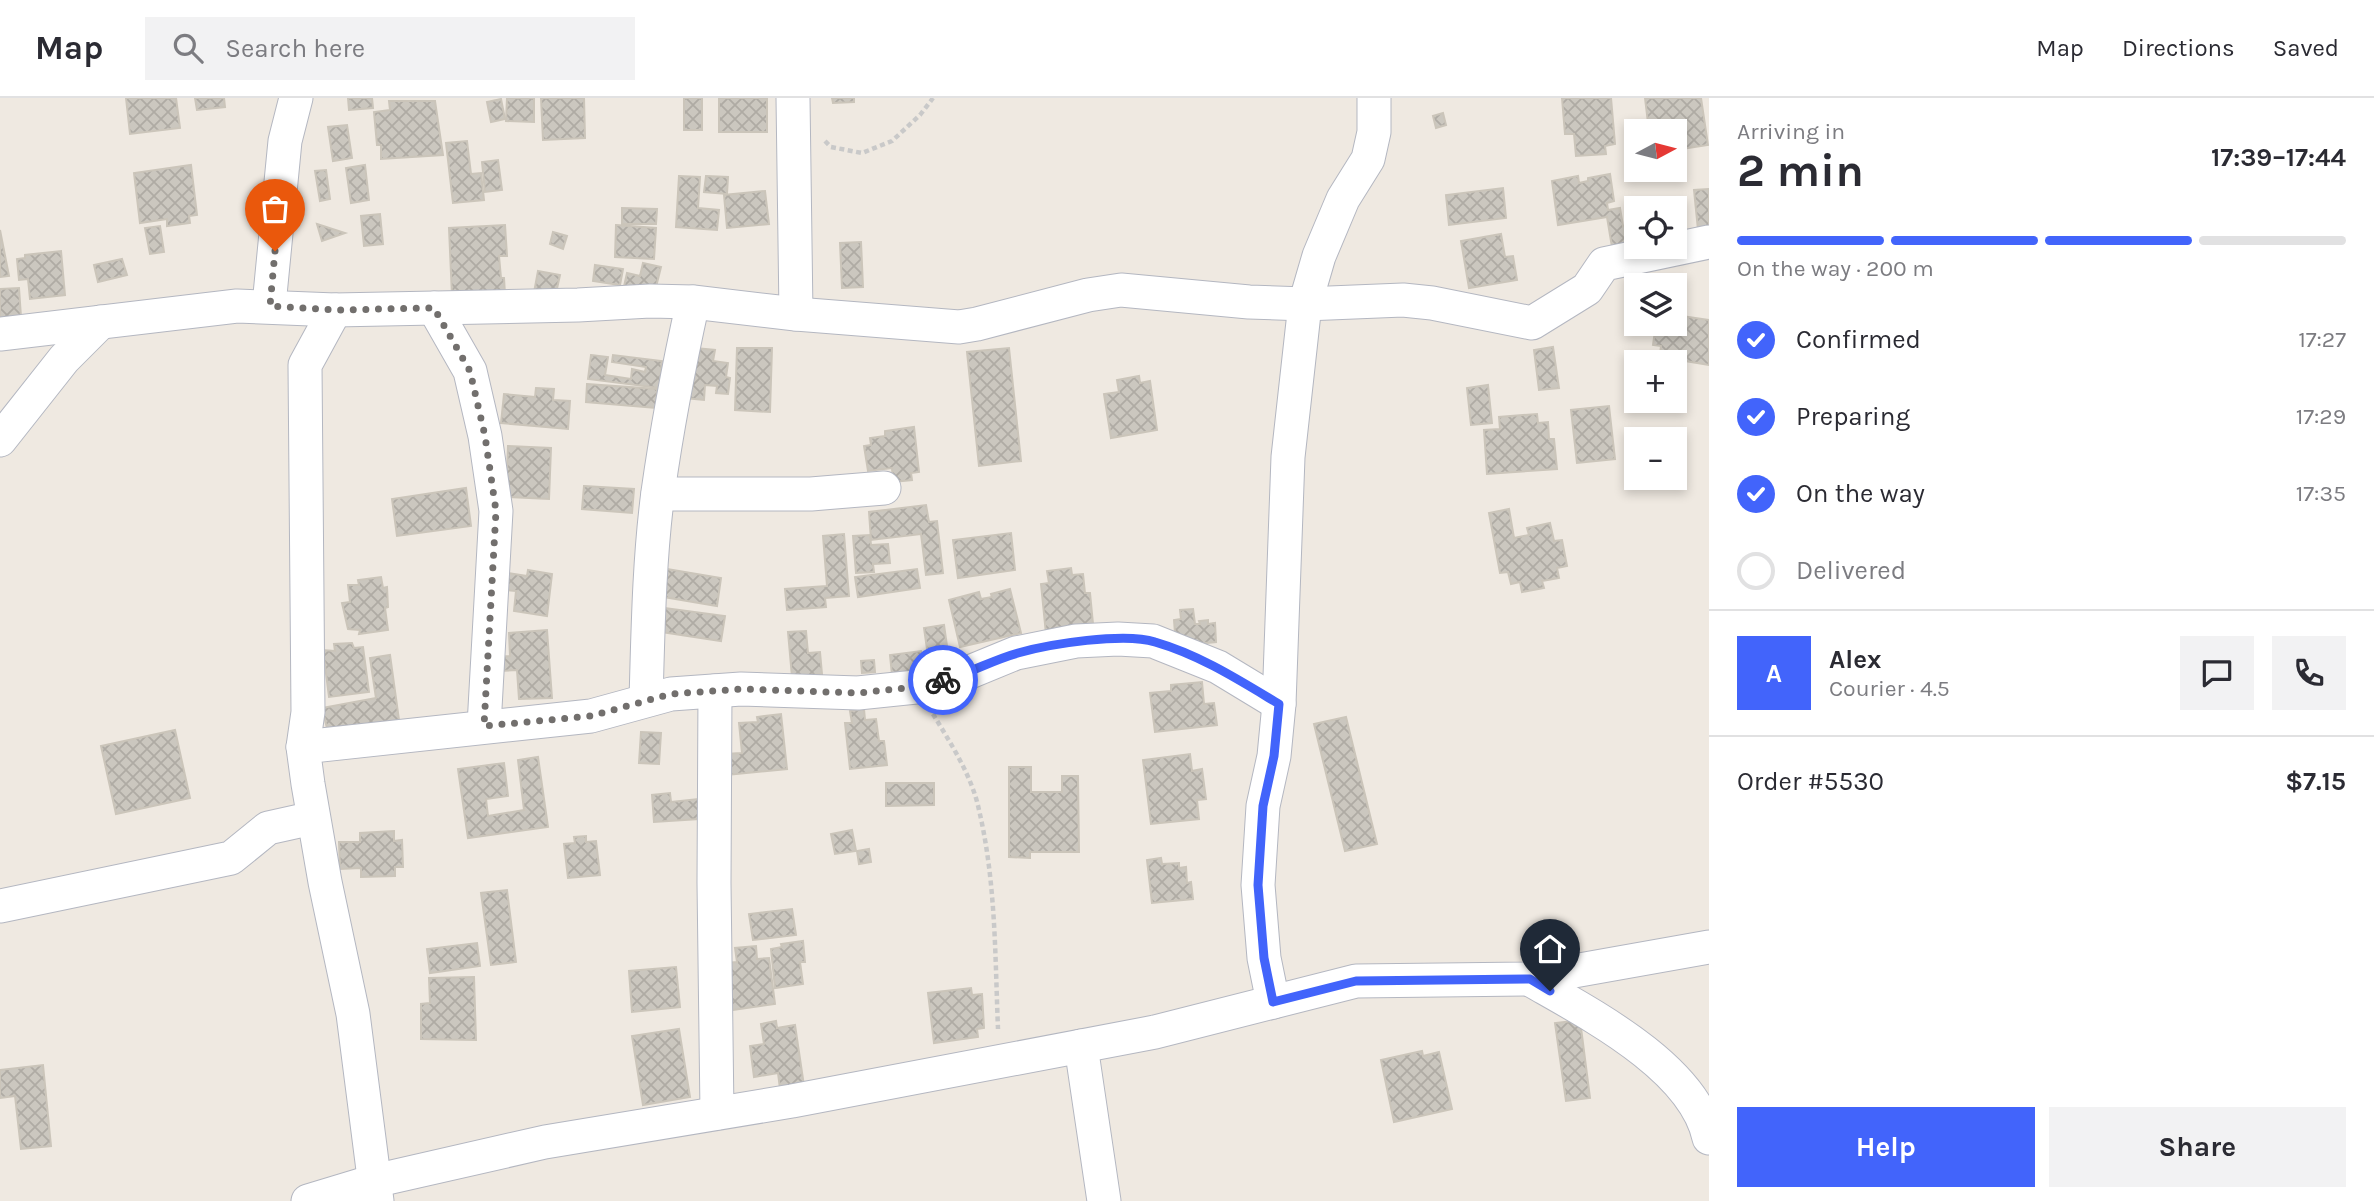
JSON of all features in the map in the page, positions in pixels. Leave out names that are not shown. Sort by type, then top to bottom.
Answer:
[{"type":"street","points":[[270,306],[285,141],[296,98]]},
{"type":"street","points":[[1273,1002],[1264,958],[1258,885],[1263,806],[1274,756],[1279,704],[1287,457],[1305,304],[1318,256],[1338,210],[1368,159],[1374,132],[1374,98]]},
{"type":"street","points":[[793,104],[796,314]]},
{"type":"street","points":[[0,334],[237,306],[335,310],[650,301],[693,302],[796,314],[959,327],[1088,295],[1121,290],[1250,302],[1305,304],[1403,300],[1432,303],[1532,323],[1587,289],[1604,264],[1709,242]]},
{"type":"street","points":[[646,700],[649,590],[658,494],[674,388],[693,302]]},
{"type":"street","points":[[434,308],[470,371],[485,436],[496,511],[484,726]]},
{"type":"street","points":[[335,310],[304,365],[308,712],[303,747],[313,818],[353,1014],[375,1191]]},
{"type":"street","points":[[0,440],[64,359],[101,322]]},
{"type":"street","points":[[658,494],[811,494],[884,488]]},
{"type":"street","points":[[303,747],[591,716],[671,694],[741,689],[858,693],[916,687],[960,676],[1016,653],[1076,641],[1153,641],[1219,667],[1279,704]]},
{"type":"street","points":[[715,691],[717,1113]]},
{"type":"street","points":[[0,906],[231,858],[268,828],[313,818]]},
{"type":"street","points":[[308,1201],[375,1191],[545,1142],[792,1101],[1155,1032],[1356,981],[1530,979],[1709,947]]},
{"type":"street","points":[[1530,979],[1592,1015],[1666,1068],[1698,1107],[1709,1138]]},
{"type":"street","points":[[1081,1046],[1104,1201]]},
{"type":"path","points":[[793,104],[831,147],[862,153],[892,141],[920,115],[933,98]]},
{"type":"path","points":[[916,687],[956,750],[979,808],[990,875],[999,1062]]},
{"type":"building","points":[[126,98],[176,98],[180,128],[130,134]]},
{"type":"building","points":[[195,98],[224,98],[225,107],[197,110]]},
{"type":"building","points":[[348,98],[372,98],[373,108],[349,110]]},
{"type":"building","points":[[507,98],[534,98],[534,122],[506,121]]},
{"type":"building","points":[[541,98],[584,98],[585,138],[543,140]]},
{"type":"building","points":[[684,98],[702,98],[702,130],[684,130]]},
{"type":"building","points":[[719,98],[767,98],[767,132],[719,132]]},
{"type":"building","points":[[832,98],[854,98],[854,102],[833,103]]},
{"type":"building","points":[[1562,98],[1611,98],[1615,144],[1605,146],[1606,154],[1576,156],[1574,134],[1565,134]]},
{"type":"building","points":[[1645,98],[1701,98],[1708,145],[1687,148],[1687,119],[1648,119]]},
{"type":"building","points":[[501,99],[505,119],[491,122],[487,102]]},
{"type":"building","points":[[389,101],[435,101],[443,155],[381,159],[374,112],[390,110]]},
{"type":"building","points":[[1443,113],[1446,125],[1436,128],[1433,116]]},
{"type":"building","points":[[347,125],[352,158],[333,161],[328,127]]},
{"type":"building","points":[[467,141],[471,174],[481,173],[484,200],[453,203],[446,143]]},
{"type":"building","points":[[498,160],[502,190],[485,192],[482,162]]},
{"type":"building","points":[[191,165],[197,215],[189,216],[190,223],[167,226],[167,219],[140,223],[134,173]]},
{"type":"building","points":[[365,165],[369,200],[351,203],[346,168]]},
{"type":"building","points":[[326,170],[330,199],[320,201],[315,171]]},
{"type":"building","points":[[1610,174],[1614,201],[1607,203],[1608,210],[1620,208],[1624,245],[1612,247],[1607,217],[1558,225],[1552,181],[1578,176],[1579,183],[1588,181],[1588,178]]},
{"type":"building","points":[[679,176],[700,177],[698,208],[719,210],[717,230],[676,227]]},
{"type":"building","points":[[706,176],[728,177],[727,194],[704,192]]},
{"type":"building","points":[[1503,188],[1506,218],[1449,225],[1446,195]]},
{"type":"building","points":[[1709,189],[1709,229],[1698,230],[1694,190]]},
{"type":"building","points":[[765,191],[769,224],[727,228],[724,195]]},
{"type":"building","points":[[622,208],[657,209],[656,224],[622,224]]},
{"type":"building","points":[[380,214],[383,244],[364,246],[361,216]]},
{"type":"building","points":[[317,224],[345,233],[322,241]]},
{"type":"building","points":[[505,225],[507,256],[499,256],[505,294],[452,296],[449,228]]},
{"type":"building","points":[[616,225],[656,228],[654,259],[615,257]]},
{"type":"building","points":[[160,226],[164,252],[150,254],[145,228]]},
{"type":"building","points":[[0,230],[9,276],[0,277]]},
{"type":"building","points":[[553,232],[567,236],[563,249],[550,244]]},
{"type":"building","points":[[1501,234],[1505,257],[1513,256],[1517,280],[1469,288],[1461,241]]},
{"type":"building","points":[[861,242],[863,287],[842,288],[840,243]]},
{"type":"building","points":[[61,251],[65,295],[30,299],[28,279],[19,280],[17,259],[25,258],[25,255]]},
{"type":"building","points":[[122,259],[127,275],[98,282],[94,265]]},
{"type":"building","points":[[643,263],[661,267],[653,299],[623,291],[627,273],[640,276]]},
{"type":"building","points":[[595,265],[623,269],[620,285],[593,281]]},
{"type":"building","points":[[538,271],[560,275],[554,302],[533,298]]},
{"type":"building","points":[[19,288],[21,317],[0,318],[0,289]]},
{"type":"building","points":[[1687,317],[1709,320],[1709,365],[1687,361],[1687,350],[1660,350],[1661,346],[1653,345],[1654,336],[1687,336]]},
{"type":"building","points":[[1553,347],[1559,388],[1539,390],[1534,350]]},
{"type":"building","points":[[695,348],[715,350],[713,361],[728,363],[728,394],[716,393],[717,386],[705,385],[704,400],[685,398]]},
{"type":"building","points":[[737,348],[772,348],[770,412],[735,410]]},
{"type":"building","points":[[1009,348],[1021,461],[979,466],[967,352]]},
{"type":"building","points":[[591,355],[608,357],[605,375],[631,379],[632,369],[645,372],[646,367],[612,362],[613,355],[662,361],[659,388],[588,379]]},
{"type":"building","points":[[1139,376],[1140,383],[1150,381],[1157,430],[1111,438],[1104,394],[1119,392],[1117,380]]},
{"type":"building","points":[[587,384],[657,389],[656,408],[586,402]]},
{"type":"building","points":[[1488,385],[1492,423],[1471,425],[1467,388]]},
{"type":"building","points":[[536,388],[554,389],[553,400],[570,401],[568,429],[501,423],[504,394],[535,397]]},
{"type":"building","points":[[1609,406],[1615,459],[1577,463],[1571,410]]},
{"type":"building","points":[[1537,414],[1538,423],[1548,422],[1549,439],[1554,439],[1557,469],[1487,474],[1484,430],[1500,429],[1499,417]]},
{"type":"building","points":[[914,427],[919,472],[911,473],[912,480],[893,482],[892,468],[868,471],[864,446],[871,445],[870,438],[885,436],[885,431]]},
{"type":"building","points":[[508,446],[551,448],[549,499],[506,497]]},
{"type":"building","points":[[584,486],[634,489],[632,513],[582,509]]},
{"type":"building","points":[[466,488],[471,526],[397,536],[392,499]]},
{"type":"building","points":[[926,505],[929,522],[937,521],[943,573],[926,575],[921,534],[871,540],[869,512]]},
{"type":"building","points":[[1509,509],[1514,538],[1529,535],[1527,528],[1550,523],[1554,541],[1562,540],[1567,566],[1557,568],[1559,578],[1542,581],[1544,588],[1522,592],[1520,582],[1511,584],[1508,572],[1500,573],[1489,513]]},
{"type":"building","points":[[1011,533],[1015,570],[958,578],[953,540]]},
{"type":"building","points":[[844,534],[849,596],[825,598],[826,607],[787,610],[785,589],[827,586],[823,536]]},
{"type":"building","points":[[870,535],[871,545],[888,544],[890,563],[873,564],[874,572],[856,573],[853,536]]},
{"type":"building","points":[[1071,568],[1072,575],[1083,574],[1085,593],[1090,593],[1093,624],[1046,634],[1041,584],[1049,583],[1047,571]]},
{"type":"building","points":[[667,569],[721,578],[717,606],[663,597]]},
{"type":"building","points":[[917,569],[920,588],[858,597],[855,577]]},
{"type":"building","points":[[528,570],[552,574],[547,616],[514,611],[516,591],[506,590],[508,573],[527,576]]},
{"type":"building","points":[[381,577],[383,588],[387,587],[388,607],[385,608],[388,630],[359,634],[360,630],[348,629],[342,603],[350,602],[348,585],[359,585],[358,580]]},
{"type":"building","points":[[1010,589],[1021,633],[960,647],[949,600],[979,592],[981,599]]},
{"type":"building","points":[[657,607],[725,616],[721,641],[654,631]]},
{"type":"building","points":[[1193,609],[1195,624],[1208,620],[1208,624],[1215,623],[1216,642],[1176,646],[1174,620],[1181,619],[1180,610]]},
{"type":"building","points":[[944,625],[950,667],[930,670],[924,628]]},
{"type":"building","points":[[547,630],[552,698],[519,699],[517,670],[499,671],[498,657],[510,656],[509,633]]},
{"type":"building","points":[[806,631],[808,653],[820,652],[822,674],[792,677],[788,632]]},
{"type":"building","points":[[352,643],[354,648],[363,647],[369,692],[329,697],[323,650],[335,651],[334,644]]},
{"type":"building","points":[[921,651],[924,671],[892,675],[890,655]]},
{"type":"building","points":[[390,655],[399,720],[329,736],[322,708],[376,698],[370,658]]},
{"type":"building","points":[[874,660],[875,672],[862,673],[861,661]]},
{"type":"building","points":[[1202,682],[1204,704],[1214,703],[1217,725],[1155,732],[1150,693],[1171,691],[1171,685]]},
{"type":"building","points":[[864,709],[865,720],[876,719],[879,741],[884,741],[887,765],[850,769],[845,723],[852,723],[850,711]]},
{"type":"building","points":[[781,714],[787,769],[727,775],[725,754],[742,753],[739,723],[758,722],[757,717]]},
{"type":"building","points":[[1346,717],[1377,844],[1345,851],[1314,724]]},
{"type":"building","points":[[175,730],[190,798],[116,814],[101,746]]},
{"type":"building","points":[[641,732],[661,733],[659,764],[639,763]]},
{"type":"building","points":[[1190,754],[1192,771],[1202,769],[1206,799],[1197,800],[1199,819],[1151,824],[1143,760]]},
{"type":"building","points":[[538,757],[548,827],[468,838],[458,769],[504,763],[508,796],[486,799],[488,816],[524,810],[518,760]]},
{"type":"building","points":[[1009,767],[1031,767],[1031,792],[1062,792],[1062,776],[1078,776],[1079,852],[1030,852],[1030,858],[1009,857]]},
{"type":"building","points":[[886,783],[934,783],[934,805],[886,806]]},
{"type":"building","points":[[670,793],[671,802],[698,799],[699,819],[654,822],[652,795]]},
{"type":"building","points":[[852,830],[856,851],[835,854],[831,834]]},
{"type":"building","points":[[394,831],[394,841],[402,840],[403,867],[395,867],[395,876],[361,877],[361,868],[340,869],[339,842],[360,842],[360,833]]},
{"type":"building","points":[[586,836],[586,842],[596,841],[600,875],[568,878],[564,844],[575,843],[574,837]]},
{"type":"building","points":[[869,849],[871,862],[859,864],[857,851]]},
{"type":"building","points":[[1161,858],[1162,864],[1179,863],[1179,868],[1186,867],[1187,883],[1191,882],[1193,899],[1152,903],[1147,860]]},
{"type":"building","points":[[507,890],[516,962],[491,965],[481,893]]},
{"type":"building","points":[[792,909],[796,935],[753,940],[749,914]]},
{"type":"building","points":[[803,941],[805,962],[800,962],[803,984],[775,988],[771,949],[782,947],[781,944]]},
{"type":"building","points":[[477,943],[480,966],[430,973],[427,949]]},
{"type":"building","points":[[756,946],[757,959],[769,958],[775,1004],[732,1010],[727,963],[737,962],[735,948]]},
{"type":"building","points":[[676,967],[680,1007],[632,1012],[629,971]]},
{"type":"building","points":[[474,977],[476,1040],[421,1039],[421,1004],[430,1003],[429,978]]},
{"type":"building","points":[[971,988],[972,995],[982,994],[984,1028],[977,1029],[978,1037],[934,1043],[928,993]]},
{"type":"building","points":[[1580,1020],[1590,1098],[1566,1101],[1555,1023]]},
{"type":"building","points":[[776,1021],[777,1028],[795,1025],[804,1086],[780,1089],[778,1073],[754,1077],[750,1046],[764,1044],[761,1024]]},
{"type":"building","points":[[679,1029],[690,1097],[643,1105],[632,1036]]},
{"type":"building","points":[[1422,1051],[1423,1056],[1439,1052],[1452,1109],[1394,1122],[1381,1060]]},
{"type":"building","points":[[43,1065],[51,1146],[21,1149],[15,1096],[0,1098],[0,1070]]},
{"type":"way so far","points":[[275,251],[270,306],[335,310],[434,308],[470,371],[485,436],[496,511],[484,726],[591,716],[671,694],[741,689],[858,693],[916,687],[943,680]]},
{"type":"route","points":[[943,680],[960,676],[1016,653],[1076,641],[1118,639],[1153,641],[1219,667],[1279,704],[1274,756],[1263,806],[1258,885],[1264,958],[1273,1002],[1356,981],[1530,979],[1550,991]]}]
